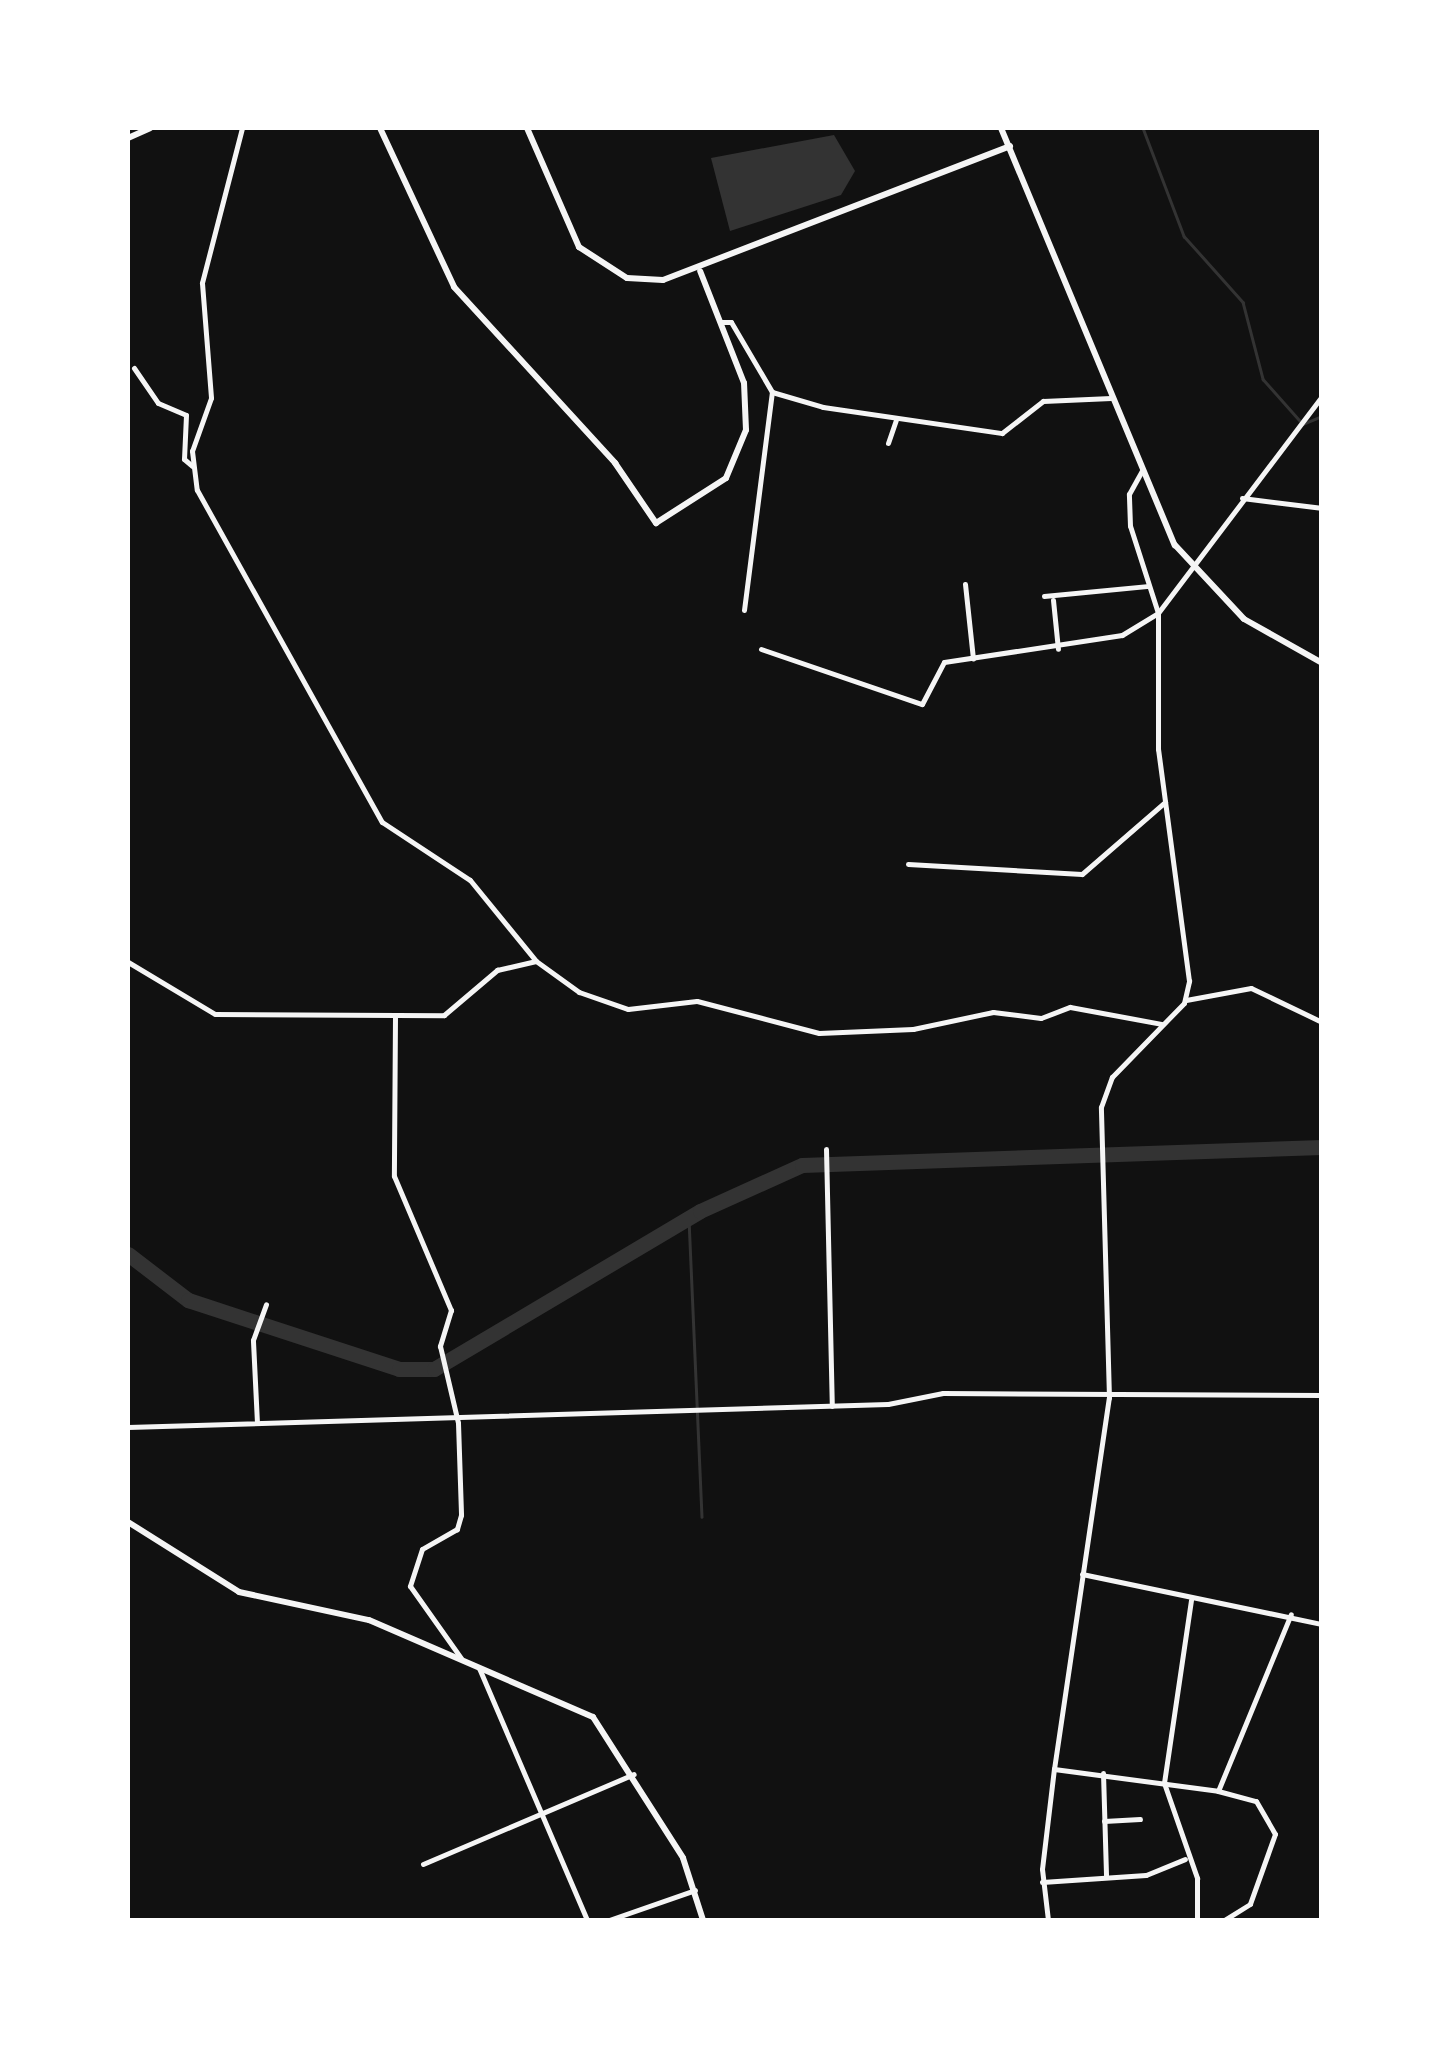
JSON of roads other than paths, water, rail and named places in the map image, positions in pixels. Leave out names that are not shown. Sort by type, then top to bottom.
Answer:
[{"type":"street","points":[[128,138],[150,128]]},
{"type":"street","points":[[192,466],[212,398],[202,282],[242,128]]},
{"type":"street","points":[[380,128],[454,287],[615,463],[656,523],[706,497],[738,456],[747,400],[700,271]]},
{"type":"street","points":[[528,128],[568,231],[595,261],[626,278],[700,271],[1010,146]]},
{"type":"street","points":[[1001,128],[1142,471],[1192,570],[1244,619],[1322,662]]},
{"type":"street","points":[[721,322],[732,322],[772,392],[744,610]]},
{"type":"street","points":[[134,368],[158,403],[186,416],[192,466],[230,561],[382,822],[470,880],[536,960],[579,992],[628,1009],[697,1002],[819,1033],[913,1029],[993,1012],[1041,1018],[1070,1007],[1162,1024]]},
{"type":"street","points":[[772,392],[896,420],[1002,433],[1044,401],[1111,398]]},
{"type":"street","points":[[761,649],[922,704],[940,664],[1058,650],[1112,639],[1158,614],[1322,396]]},
{"type":"street","points":[[888,443],[896,420]]},
{"type":"street","points":[[1142,471],[1128,503],[1147,586],[1158,614],[1153,673],[1186,1000]]},
{"type":"street","points":[[1242,498],[1322,508]]},
{"type":"street","points":[[966,584],[974,659]]},
{"type":"street","points":[[1044,596],[1053,600],[1147,586]]},
{"type":"street","points":[[1053,600],[1058,650]]},
{"type":"street","points":[[908,864],[1082,874],[1165,802]]},
{"type":"street","points":[[128,962],[215,1014],[396,1016],[453,1012],[497,970],[536,960]]},
{"type":"street","points":[[1048,1920],[1042,1882],[1054,1769],[1109,1398],[1101,1142],[1106,1086],[1186,1000],[1251,988],[1322,1022]]},
{"type":"street","points":[[396,1016],[394,1176],[449,1304],[442,1355],[454,1417],[460,1521],[422,1549],[410,1586],[461,1658]]},
{"type":"street","points":[[826,1149],[832,1406]]},
{"type":"street","points":[[257,1423],[253,1340],[266,1304]]},
{"type":"street","points":[[128,1427],[832,1406],[944,1393],[1109,1398],[1322,1396]]},
{"type":"street","points":[[128,1522],[239,1592],[350,1615],[479,1665],[592,1717],[634,1774],[695,1890],[703,1920]]},
{"type":"street","points":[[1082,1574],[1192,1600],[1291,1614],[1322,1624]]},
{"type":"street","points":[[1192,1600],[1164,1784],[1185,1859],[1197,1878],[1197,1920]]},
{"type":"street","points":[[1218,1791],[1291,1614]]},
{"type":"street","points":[[479,1665],[586,1920]]},
{"type":"street","points":[[1054,1769],[1103,1773],[1256,1800],[1275,1834],[1250,1904],[1224,1920]]},
{"type":"street","points":[[1103,1773],[1106,1877]]},
{"type":"street","points":[[422,1864],[634,1774]]},
{"type":"street","points":[[1104,1821],[1140,1819]]},
{"type":"street","points":[[1042,1882],[1106,1877],[1185,1859]]},
{"type":"street","points":[[608,1920],[695,1890]]},
{"type":"waterway","points":[[1143,128],[1184,236],[1243,302],[1263,379],[1303,424],[1322,416]]},
{"type":"waterway","points":[[128,1254],[188,1300],[399,1369],[434,1369],[700,1211],[802,1165],[1322,1147]]},
{"type":"waterway","points":[[689,1219],[702,1517]]}]
